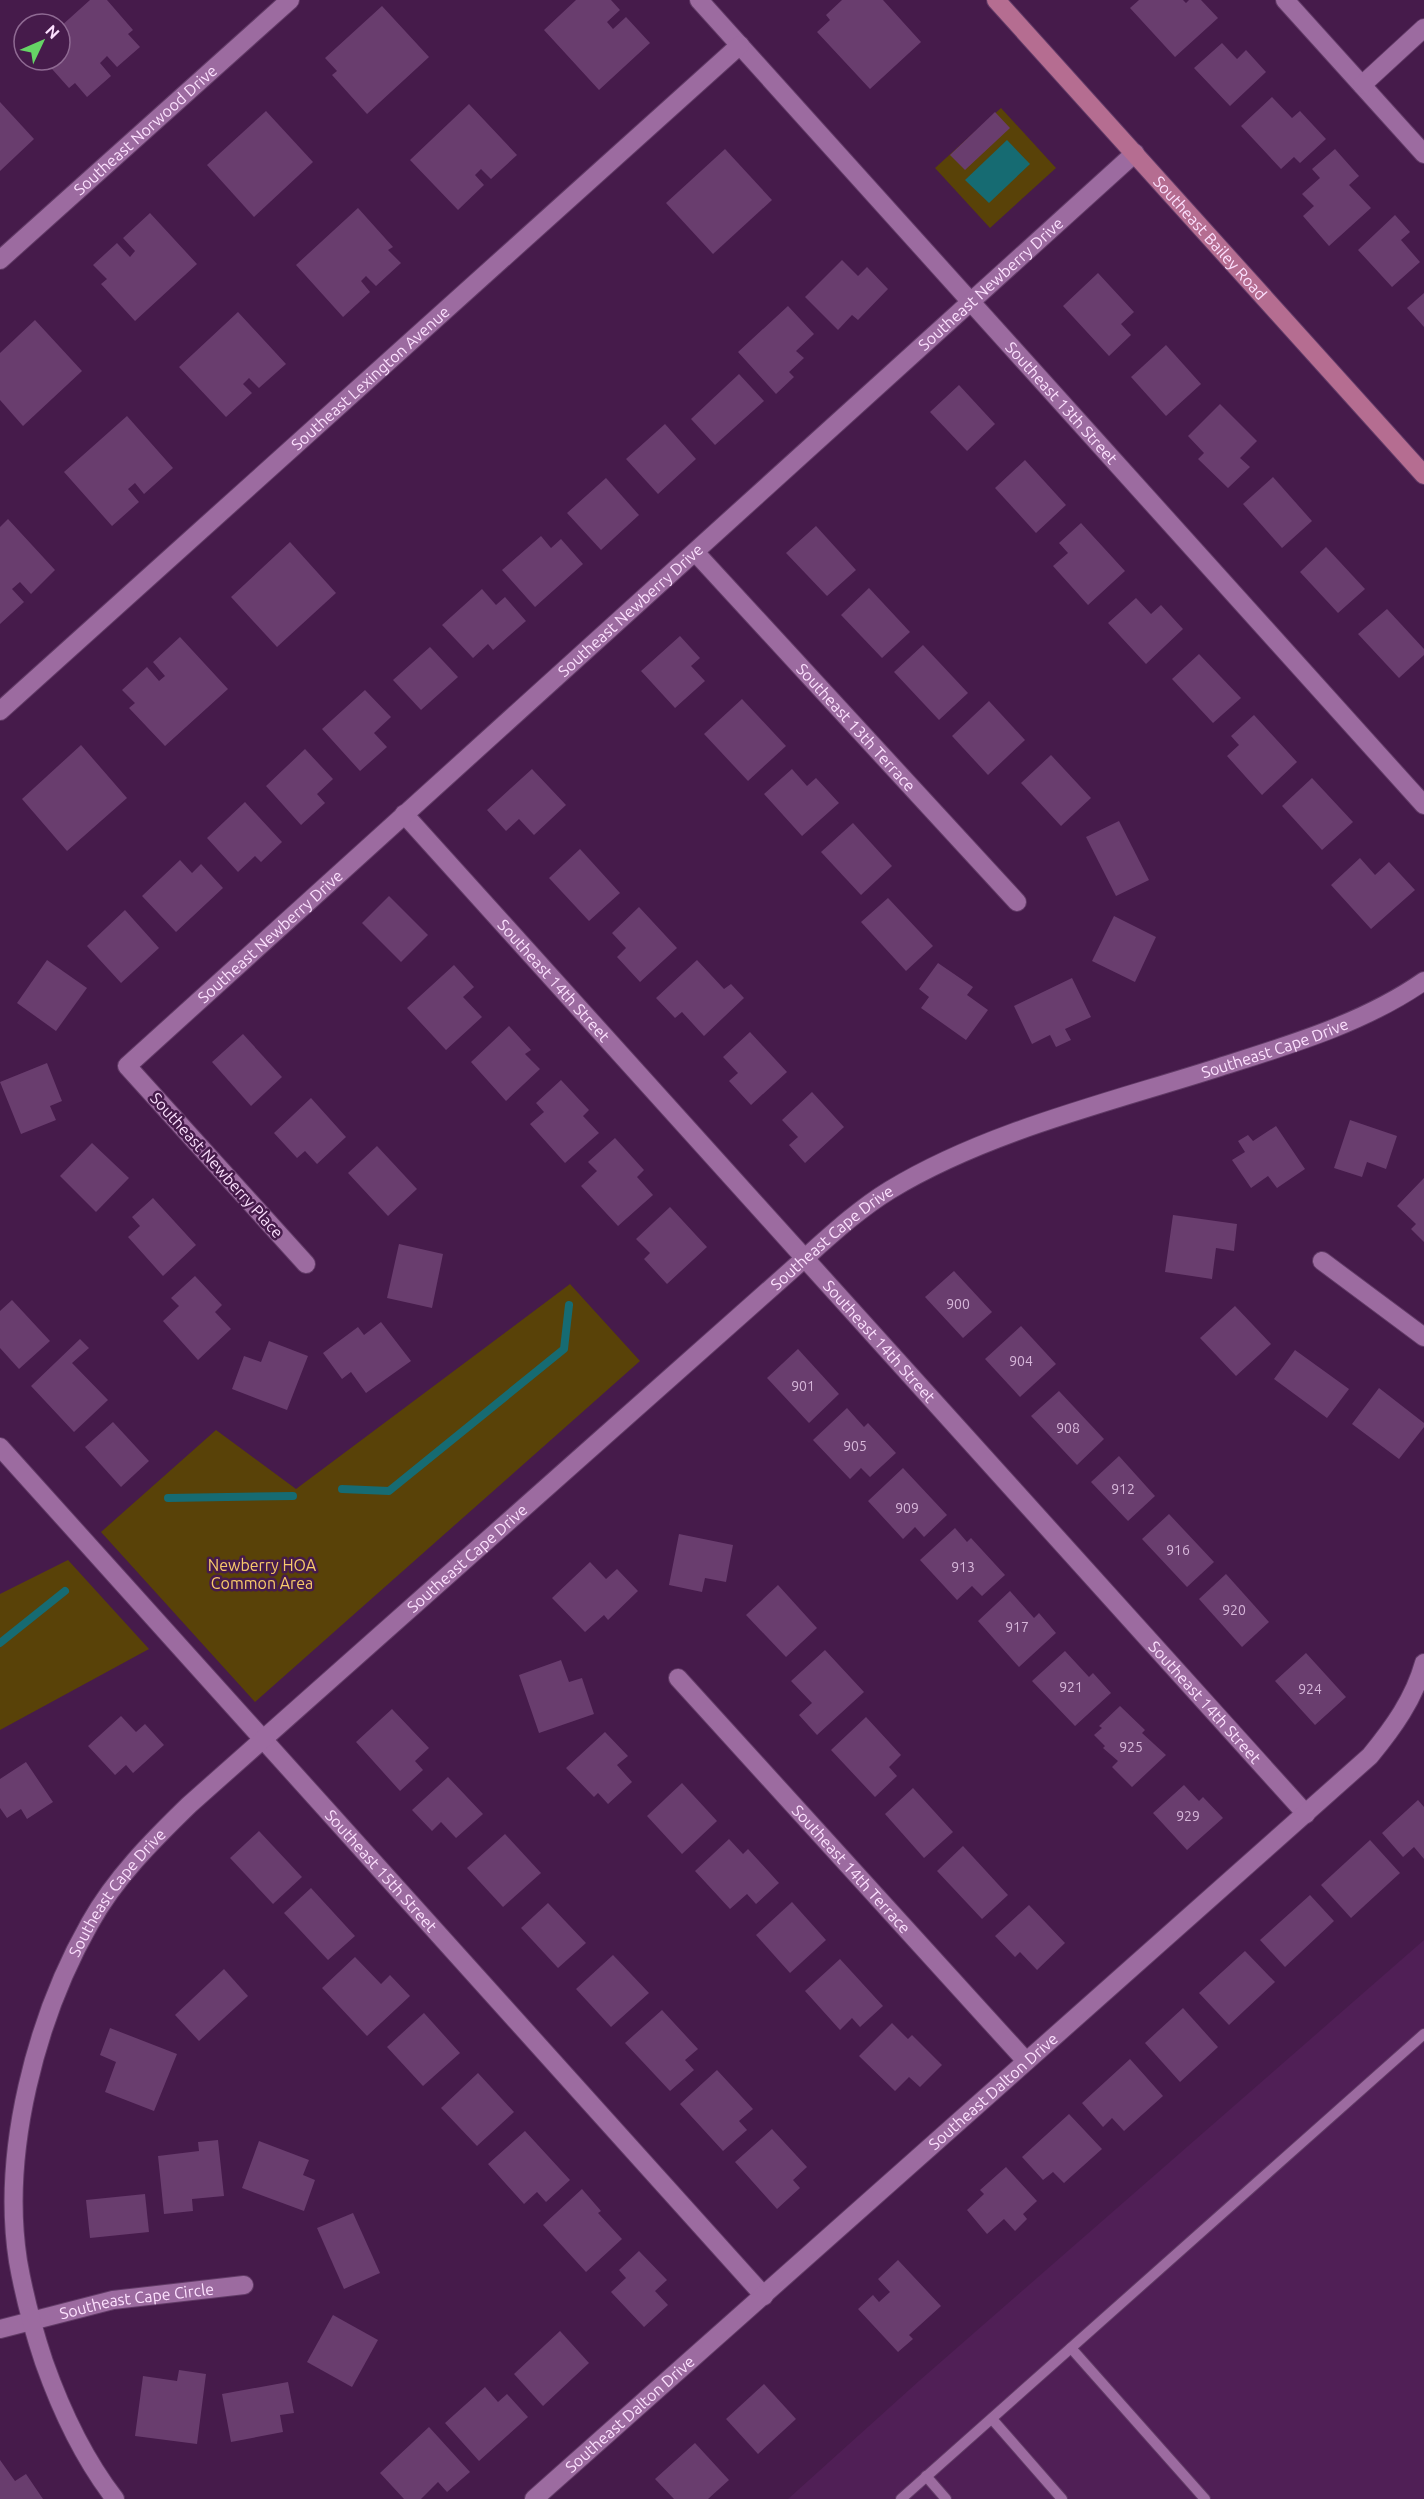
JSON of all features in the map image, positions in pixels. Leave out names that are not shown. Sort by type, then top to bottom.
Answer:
[{"type":"main road","name":"Southeast Bailey Road","points":[[996,0],[1424,475]]},
{"type":"street","name":"Southeast Norwood Drive","points":[[0,260],[290,0]]},
{"type":"street","name":"Southeast 13th Street","points":[[699,0],[1424,805]]},
{"type":"street","points":[[1285,0],[1424,154]]},
{"type":"street","points":[[1362,85],[1424,28]]},
{"type":"street","name":"Southeast Lexington Avenue","points":[[0,711],[740,45]]},
{"type":"street","name":"Southeast Newberry Drive","points":[[127,1065],[1135,153]]},
{"type":"street","name":"Southeast 13th Terrace","points":[[695,552],[1017,902]]},
{"type":"street","name":"Southeast 14th Street","points":[[404,814],[1306,1814]]},
{"type":"street","name":"Southeast Cape Drive","points":[[115,2499],[80,2444],[54,2391],[31,2322],[18,2259],[15,2199],[18,2145],[26,2090],[40,2037],[51,2008],[90,1923],[121,1878],[154,1839],[263,1739],[805,1258],[849,1220],[888,1191],[993,1139],[1286,1046],[1405,995],[1424,981]]},
{"type":"street","name":"Southeast Newberry Place","points":[[127,1065],[306,1264]]},
{"type":"street","points":[[1322,1261],[1424,1337]]},
{"type":"street","name":"Southeast 15th Street","points":[[0,1447],[764,2296]]},
{"type":"street","name":"Southeast Dalton Drive","points":[[534,2499],[1370,1756],[1392,1728],[1410,1698],[1424,1664]]},
{"type":"street","name":"Southeast 14th Terrace","points":[[678,1678],[1026,2061]]},
{"type":"street","name":"Southeast Cape Circle","points":[[0,2329],[113,2300],[244,2285]]},
{"type":"lane","points":[[901,2499],[1424,2034]]},
{"type":"lane","points":[[1071,2348],[1205,2499]]},
{"type":"lane","points":[[992,2419],[1062,2499]]},
{"type":"lane","points":[[927,2476],[946,2499]]},
{"type":"shaded area","points":[[1007,140],[1030,164],[989,203],[965,180]]},
{"type":"shaded area","points":[[1424,1940],[1424,2499],[788,2499],[919,2381]]},
{"type":"green space","points":[[1001,108],[1056,168],[990,228],[935,168]]},
{"type":"green space","name":"Newberry HOA Common Area","points":[[570,1284],[640,1361],[255,1702],[101,1532],[216,1430],[296,1489]]},
{"type":"green space","points":[[68,1560],[149,1649],[0,1730],[0,1594]]},
{"type":"building","points":[[90,0],[107,0],[133,30],[128,34],[140,47],[117,67],[107,56],[100,63],[111,76],[87,97],[75,83],[69,88],[55,72],[72,72],[72,16]]},
{"type":"building","points":[[576,0],[611,0],[620,10],[607,22],[613,29],[626,17],[650,43],[599,90],[544,30]]},
{"type":"building","points":[[842,0],[883,0],[921,42],[870,89],[817,32],[830,20],[826,15]]},
{"type":"building","points":[[1139,0],[1183,0],[1186,3],[1189,0],[1201,0],[1218,18],[1175,57],[1130,8]]},
{"type":"building","points":[[382,6],[429,57],[367,114],[332,75],[337,71],[325,58]]},
{"type":"building","points":[[1222,43],[1237,59],[1246,50],[1266,72],[1230,106],[1194,68]]},
{"type":"building","points":[[1272,97],[1292,118],[1300,111],[1326,139],[1300,163],[1294,157],[1281,169],[1241,126]]},
{"type":"building","points":[[0,102],[34,139],[0,171]]},
{"type":"building","points":[[469,104],[517,155],[491,179],[481,169],[475,175],[484,185],[458,210],[410,160]]},
{"type":"building","points":[[266,111],[313,162],[254,217],[207,165]]},
{"type":"building","points":[[995,112],[1010,128],[965,170],[950,155]]},
{"type":"building","points":[[725,149],[772,200],[713,254],[666,203]]},
{"type":"building","points":[[1335,149],[1359,176],[1349,185],[1371,208],[1329,246],[1303,216],[1314,206],[1302,194],[1320,178],[1312,169]]},
{"type":"building","points":[[358,208],[393,247],[388,250],[401,263],[376,286],[366,276],[361,281],[370,292],[343,317],[296,265]]},
{"type":"building","points":[[150,213],[197,264],[135,321],[101,284],[107,279],[93,265],[117,243],[130,257],[135,251],[123,238]]},
{"type":"building","points":[[1395,215],[1410,232],[1401,240],[1420,262],[1392,287],[1358,250]]},
{"type":"building","points":[[842,260],[858,276],[867,267],[888,289],[858,320],[852,315],[838,330],[805,297]]},
{"type":"building","points":[[1098,273],[1134,312],[1121,324],[1131,335],[1109,356],[1063,306]]},
{"type":"building","points":[[1424,293],[1424,327],[1407,308]]},
{"type":"building","points":[[788,306],[814,334],[796,351],[804,358],[789,372],[794,377],[776,394],[738,352]]},
{"type":"building","points":[[238,312],[286,364],[259,388],[249,378],[243,384],[252,393],[226,417],[179,367]]},
{"type":"building","points":[[35,320],[82,371],[23,426],[0,400],[0,353]]},
{"type":"building","points":[[1166,345],[1201,384],[1166,416],[1131,377]]},
{"type":"building","points":[[739,374],[764,401],[715,445],[691,419]]},
{"type":"building","points":[[959,385],[995,424],[967,451],[930,412]]},
{"type":"building","points":[[1220,404],[1257,441],[1240,458],[1250,467],[1228,488],[1198,459],[1204,453],[1188,436]]},
{"type":"building","points":[[127,416],[173,468],[144,494],[135,483],[128,489],[139,502],[112,526],[64,472]]},
{"type":"building","points":[[665,424],[696,459],[658,494],[626,459]]},
{"type":"building","points":[[1025,460],[1066,505],[1036,533],[995,488]]},
{"type":"building","points":[[1273,477],[1312,521],[1282,548],[1243,504]]},
{"type":"building","points":[[606,478],[639,515],[601,550],[567,513]]},
{"type":"building","points":[[8,519],[55,570],[31,594],[20,582],[12,589],[24,602],[0,624],[0,527]]},
{"type":"building","points":[[1081,523],[1125,571],[1088,605],[1053,566],[1068,553],[1059,543]]},
{"type":"building","points":[[816,526],[856,570],[827,596],[786,553]]},
{"type":"building","points":[[541,536],[551,548],[561,539],[583,564],[535,607],[502,570]]},
{"type":"building","points":[[290,542],[336,593],[277,647],[231,597]]},
{"type":"building","points":[[1326,547],[1365,589],[1338,613],[1300,572]]},
{"type":"building","points":[[869,588],[910,632],[882,658],[841,615]]},
{"type":"building","points":[[482,589],[496,605],[505,597],[526,621],[493,650],[488,644],[473,658],[442,625]]},
{"type":"building","points":[[1136,598],[1151,614],[1161,605],[1183,629],[1146,664],[1108,623]]},
{"type":"building","points":[[1387,609],[1424,649],[1424,655],[1399,678],[1358,634]]},
{"type":"building","points":[[680,636],[700,658],[691,666],[705,681],[675,708],[641,671]]},
{"type":"building","points":[[180,637],[228,689],[165,746],[129,708],[135,703],[122,690],[147,667],[159,681],[165,676],[153,662]]},
{"type":"building","points":[[923,645],[968,693],[939,720],[894,672]]},
{"type":"building","points":[[430,647],[458,677],[421,710],[393,680]]},
{"type":"building","points":[[1199,654],[1241,698],[1213,723],[1172,679]]},
{"type":"building","points":[[365,690],[391,717],[374,733],[387,747],[360,771],[322,729]]},
{"type":"building","points":[[742,699],[786,746],[748,781],[704,734]]},
{"type":"building","points":[[989,701],[1025,740],[988,775],[952,736]]},
{"type":"building","points":[[1254,715],[1297,762],[1262,795],[1227,756],[1239,745],[1231,736]]},
{"type":"building","points":[[81,745],[127,798],[67,851],[22,799]]},
{"type":"building","points":[[305,749],[333,779],[317,794],[325,803],[301,825],[266,786]]},
{"type":"building","points":[[1051,755],[1091,798],[1061,826],[1021,783]]},
{"type":"building","points":[[532,769],[566,805],[534,835],[519,819],[506,831],[487,810]]},
{"type":"building","points":[[792,769],[807,786],[816,778],[839,803],[802,836],[764,794]]},
{"type":"building","points":[[1312,778],[1353,822],[1322,850],[1282,806]]},
{"type":"building","points":[[245,802],[282,842],[261,862],[255,856],[238,872],[207,838]]},
{"type":"building","points":[[1119,821],[1149,880],[1116,896],[1086,837]]},
{"type":"building","points":[[853,823],[892,866],[861,895],[821,852]]},
{"type":"building","points":[[580,849],[620,893],[589,921],[549,878]]},
{"type":"building","points":[[1360,858],[1375,875],[1389,862],[1415,890],[1371,929],[1331,885]]},
{"type":"building","points":[[180,860],[192,873],[201,864],[223,888],[176,932],[142,896]]},
{"type":"building","points":[[389,896],[428,935],[401,962],[362,923]]},
{"type":"building","points":[[888,898],[933,946],[906,971],[861,922]]},
{"type":"building","points":[[639,907],[677,948],[640,982],[617,957],[626,948],[612,933]]},
{"type":"building","points":[[125,910],[159,948],[121,983],[87,946]]},
{"type":"building","points":[[1114,916],[1156,937],[1135,982],[1092,961]]},
{"type":"building","points":[[47,960],[87,988],[56,1031],[17,1003]]},
{"type":"building","points":[[697,960],[724,989],[731,984],[744,998],[704,1036],[682,1012],[675,1018],[656,998]]},
{"type":"building","points":[[938,963],[973,987],[967,995],[988,1010],[966,1040],[921,1008],[929,997],[919,989]]},
{"type":"building","points":[[454,965],[474,987],[463,997],[482,1017],[446,1050],[407,1008]]},
{"type":"building","points":[[1072,978],[1091,1017],[1065,1029],[1071,1040],[1056,1047],[1050,1035],[1032,1044],[1014,1006]]},
{"type":"building","points":[[509,1026],[531,1050],[525,1054],[540,1069],[506,1101],[471,1062]]},
{"type":"building","points":[[750,1032],[787,1072],[751,1105],[729,1081],[738,1073],[723,1057]]},
{"type":"building","points":[[243,1034],[282,1077],[251,1106],[212,1062]]},
{"type":"building","points":[[47,1063],[62,1101],[50,1106],[56,1120],[21,1134],[0,1082]]},
{"type":"building","points":[[561,1080],[589,1110],[583,1116],[599,1133],[565,1163],[530,1124],[544,1112],[536,1103]]},
{"type":"building","points":[[812,1092],[844,1127],[805,1163],[789,1145],[798,1137],[782,1120]]},
{"type":"building","points":[[311,1098],[346,1137],[317,1164],[305,1151],[297,1158],[274,1133]]},
{"type":"building","points":[[1350,1120],[1397,1136],[1386,1169],[1367,1162],[1362,1177],[1334,1168]]},
{"type":"building","points":[[1276,1126],[1305,1169],[1277,1188],[1268,1176],[1251,1188],[1232,1160],[1245,1152],[1238,1141],[1248,1135],[1253,1141]]},
{"type":"building","points":[[615,1138],[644,1170],[637,1177],[653,1195],[618,1226],[581,1186],[597,1171],[588,1162]]},
{"type":"building","points":[[92,1143],[129,1178],[96,1212],[60,1176]]},
{"type":"building","points":[[377,1146],[417,1189],[388,1216],[348,1173]]},
{"type":"building","points":[[1424,1178],[1424,1242],[1411,1229],[1416,1224],[1397,1206]]},
{"type":"building","points":[[153,1198],[196,1245],[163,1276],[128,1237],[140,1226],[132,1217]]},
{"type":"building","points":[[670,1207],[707,1247],[667,1284],[644,1259],[650,1253],[636,1239]]},
{"type":"building","points":[[1173,1215],[1237,1224],[1234,1251],[1216,1248],[1212,1279],[1165,1272]]},
{"type":"building","points":[[399,1244],[443,1254],[432,1308],[387,1298]]},
{"type":"building","points":[[954,1271],[992,1312],[963,1338],[925,1297]]},
{"type":"building","points":[[195,1276],[222,1305],[215,1312],[231,1329],[198,1360],[163,1321],[179,1306],[171,1298]]},
{"type":"building","points":[[12,1300],[50,1341],[19,1369],[0,1348],[0,1311]]},
{"type":"building","points":[[1235,1306],[1271,1344],[1236,1376],[1200,1338]]},
{"type":"building","points":[[381,1322],[411,1361],[366,1393],[351,1372],[342,1379],[323,1353],[358,1327],[364,1335]]},
{"type":"building","points":[[1021,1326],[1056,1364],[1020,1397],[985,1359]]},
{"type":"building","points":[[80,1339],[89,1348],[72,1363],[108,1400],[74,1432],[31,1386]]},
{"type":"building","points":[[269,1341],[308,1356],[287,1410],[232,1389],[244,1356],[261,1362]]},
{"type":"building","points":[[798,1349],[839,1394],[809,1423],[767,1378]]},
{"type":"building","points":[[1295,1350],[1349,1389],[1327,1418],[1274,1379]]},
{"type":"building","points":[[1379,1388],[1424,1423],[1424,1427],[1399,1459],[1352,1424]]},
{"type":"building","points":[[1059,1391],[1104,1439],[1077,1465],[1031,1416]]},
{"type":"building","points":[[847,1408],[864,1427],[868,1423],[896,1453],[870,1477],[861,1468],[850,1479],[813,1440]]},
{"type":"building","points":[[113,1422],[149,1461],[121,1487],[85,1447]]},
{"type":"building","points":[[1119,1456],[1155,1496],[1128,1521],[1091,1482]]},
{"type":"building","points":[[903,1468],[947,1515],[924,1537],[915,1527],[903,1539],[868,1501]]},
{"type":"building","points":[[1169,1514],[1214,1562],[1187,1587],[1142,1539]]},
{"type":"building","points":[[955,1528],[967,1542],[971,1538],[1005,1575],[982,1596],[972,1586],[957,1600],[920,1560]]},
{"type":"building","points":[[679,1534],[733,1545],[726,1582],[705,1578],[702,1592],[669,1585]]},
{"type":"building","points":[[590,1562],[606,1579],[617,1569],[638,1591],[608,1620],[604,1615],[585,1632],[552,1598]]},
{"type":"building","points":[[1226,1574],[1269,1622],[1242,1647],[1199,1599]]},
{"type":"building","points":[[778,1585],[817,1628],[786,1657],[746,1615]]},
{"type":"building","points":[[1010,1591],[1034,1618],[1039,1613],[1056,1633],[1019,1667],[978,1621]]},
{"type":"building","points":[[825,1650],[864,1692],[817,1735],[799,1715],[812,1703],[791,1681]]},
{"type":"building","points":[[1065,1651],[1089,1677],[1093,1673],[1111,1693],[1075,1726],[1032,1681]]},
{"type":"building","points":[[1306,1653],[1346,1697],[1315,1725],[1275,1681]]},
{"type":"building","points":[[561,1660],[569,1682],[582,1678],[594,1714],[539,1733],[519,1675]]},
{"type":"building","points":[[1120,1706],[1145,1730],[1142,1733],[1166,1755],[1132,1787],[1112,1767],[1118,1761],[1103,1748],[1105,1746],[1094,1735],[1102,1728],[1099,1726]]},
{"type":"building","points":[[392,1709],[429,1748],[415,1761],[423,1770],[400,1791],[356,1742]]},
{"type":"building","points":[[121,1716],[136,1732],[145,1724],[164,1745],[133,1773],[126,1765],[115,1775],[88,1746]]},
{"type":"building","points":[[866,1717],[901,1755],[889,1767],[897,1776],[875,1797],[831,1750]]},
{"type":"building","points":[[605,1732],[628,1756],[617,1765],[632,1782],[608,1804],[598,1793],[594,1797],[566,1768]]},
{"type":"building","points":[[26,1762],[53,1802],[27,1819],[21,1809],[7,1818],[0,1808],[0,1779]]},
{"type":"building","points":[[448,1777],[483,1814],[456,1838],[441,1822],[432,1831],[412,1810]]},
{"type":"building","points":[[682,1783],[717,1821],[682,1854],[647,1816]]},
{"type":"building","points":[[1184,1785],[1199,1801],[1203,1797],[1223,1818],[1187,1850],[1153,1813]]},
{"type":"building","points":[[913,1788],[953,1832],[924,1858],[885,1814]]},
{"type":"building","points":[[1418,1800],[1424,1807],[1424,1859],[1414,1847],[1403,1857],[1382,1833]]},
{"type":"building","points":[[259,1831],[302,1877],[273,1904],[230,1858]]},
{"type":"building","points":[[505,1834],[541,1873],[503,1907],[467,1868]]},
{"type":"building","points":[[729,1839],[743,1854],[748,1849],[779,1883],[756,1904],[747,1894],[730,1909],[695,1871]]},
{"type":"building","points":[[1370,1840],[1400,1873],[1351,1918],[1321,1885]]},
{"type":"building","points":[[963,1846],[1008,1895],[982,1919],[937,1871]]},
{"type":"building","points":[[311,1888],[355,1936],[328,1960],[284,1913]]},
{"type":"building","points":[[1310,1895],[1334,1921],[1285,1967],[1260,1940]]},
{"type":"building","points":[[792,1902],[826,1940],[790,1973],[756,1935]]},
{"type":"building","points":[[548,1903],[586,1943],[558,1968],[521,1928]]},
{"type":"building","points":[[1029,1905],[1065,1943],[1037,1970],[1020,1952],[1015,1957],[995,1936]]},
{"type":"building","points":[[1245,1951],[1275,1982],[1229,2025],[1199,1993]]},
{"type":"building","points":[[613,1955],[649,1993],[611,2027],[576,1989]]},
{"type":"building","points":[[355,1957],[381,1984],[390,1975],[410,1996],[367,2036],[322,1988]]},
{"type":"building","points":[[840,1959],[883,2006],[860,2027],[852,2018],[840,2030],[805,1991]]},
{"type":"building","points":[[224,1969],[248,1996],[199,2041],[175,2015]]},
{"type":"building","points":[[1183,2008],[1218,2047],[1180,2082],[1145,2043]]},
{"type":"building","points":[[662,2010],[698,2049],[685,2060],[694,2070],[670,2091],[625,2043]]},
{"type":"building","points":[[424,2013],[460,2053],[423,2086],[387,2047]]},
{"type":"building","points":[[892,2023],[908,2039],[912,2035],[942,2065],[920,2087],[909,2077],[895,2091],[859,2056]]},
{"type":"building","points":[[110,2028],[177,2054],[154,2111],[105,2092],[116,2062],[100,2055]]},
{"type":"building","points":[[1130,2059],[1163,2096],[1124,2131],[1112,2118],[1103,2127],[1082,2103]]},
{"type":"building","points":[[717,2070],[753,2109],[739,2121],[747,2130],[723,2151],[680,2104]]},
{"type":"building","points":[[478,2073],[514,2112],[477,2146],[441,2108]]},
{"type":"building","points":[[1069,2114],[1102,2149],[1064,2183],[1053,2172],[1043,2180],[1022,2157]]},
{"type":"building","points":[[772,2129],[807,2167],[793,2180],[800,2188],[777,2209],[735,2162]]},
{"type":"building","points":[[525,2131],[570,2180],[546,2202],[537,2192],[524,2204],[488,2164]]},
{"type":"building","points":[[218,2140],[224,2196],[192,2199],[193,2211],[164,2214],[158,2156],[199,2151],[198,2142]]},
{"type":"building","points":[[259,2141],[309,2160],[303,2175],[315,2180],[304,2211],[242,2188]]},
{"type":"building","points":[[1006,2167],[1037,2201],[1023,2214],[1027,2219],[1015,2231],[1004,2219],[987,2234],[967,2210],[984,2194],[980,2190]]},
{"type":"building","points":[[582,2189],[601,2211],[598,2213],[622,2239],[586,2272],[543,2225]]},
{"type":"building","points":[[145,2194],[149,2232],[90,2238],[86,2200]]},
{"type":"building","points":[[353,2213],[380,2273],[344,2289],[317,2228]]},
{"type":"building","points":[[639,2251],[667,2280],[655,2291],[668,2305],[644,2327],[611,2292],[626,2278],[619,2270]]},
{"type":"building","points":[[898,2260],[941,2306],[909,2335],[913,2339],[898,2352],[858,2309],[873,2295],[879,2302],[890,2292],[878,2279]]},
{"type":"building","points":[[333,2315],[378,2340],[352,2387],[307,2362]]},
{"type":"building","points":[[560,2331],[589,2363],[543,2406],[514,2374]]},
{"type":"building","points":[[179,2370],[206,2374],[197,2444],[135,2436],[143,2376],[177,2381]]},
{"type":"building","points":[[288,2382],[294,2413],[280,2415],[283,2432],[231,2442],[222,2394]]},
{"type":"building","points":[[764,2384],[796,2419],[758,2454],[726,2419]]},
{"type":"building","points":[[485,2387],[498,2402],[507,2394],[528,2417],[479,2461],[445,2423]]},
{"type":"building","points":[[429,2427],[470,2472],[447,2492],[438,2482],[421,2499],[404,2499],[380,2473]]},
{"type":"building","points":[[695,2443],[729,2480],[708,2499],[674,2499],[655,2479]]},
{"type":"building","points":[[0,2460],[15,2481],[26,2474],[43,2499],[0,2499]]},
{"type":"waterway","points":[[342,1489],[389,1491],[564,1349],[569,1305]]},
{"type":"waterway","points":[[168,1498],[293,1496]]},
{"type":"waterway","points":[[0,1643],[65,1591]]}]
